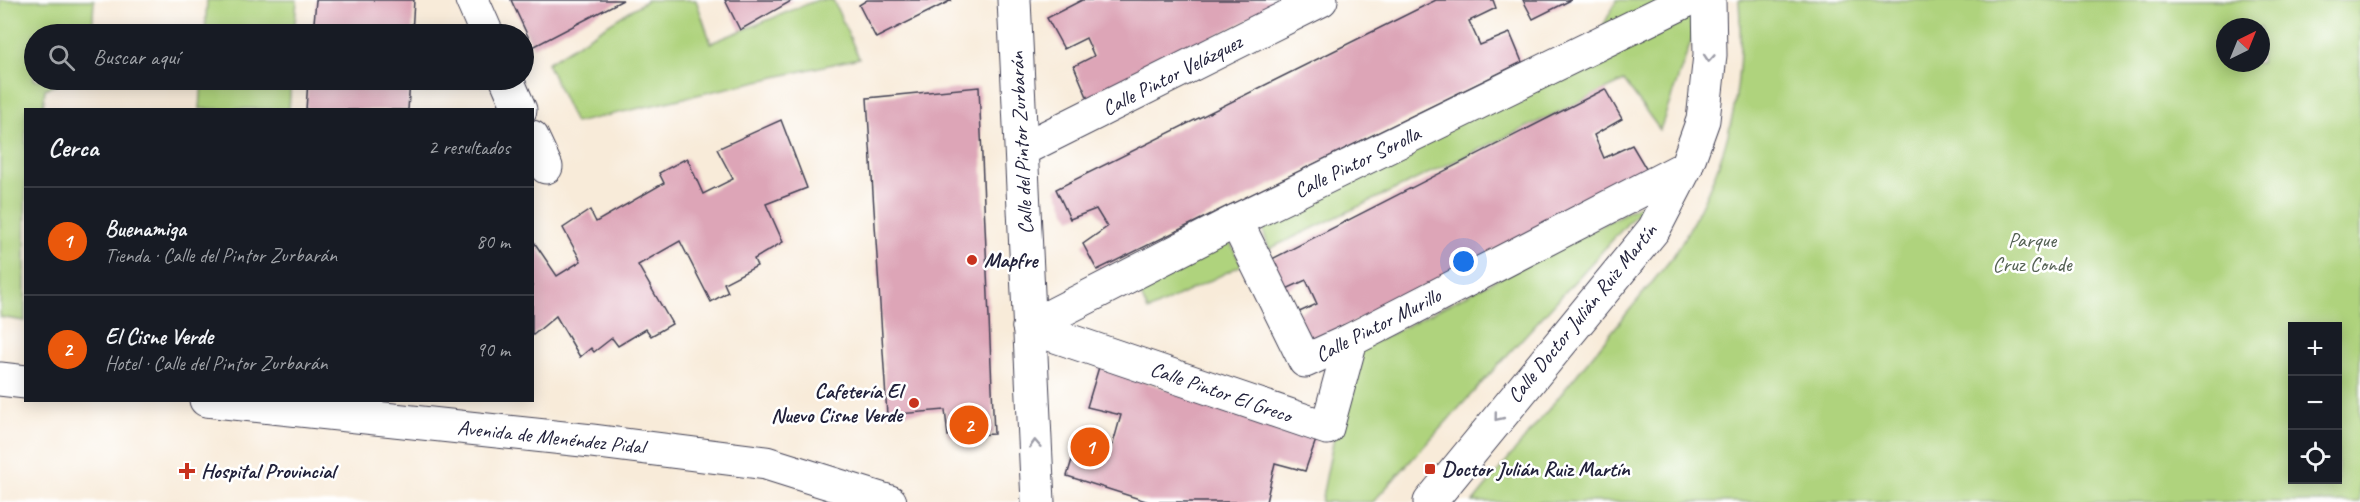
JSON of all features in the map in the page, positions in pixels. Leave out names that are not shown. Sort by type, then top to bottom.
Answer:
[{"type":"street","points":[[472,0],[483,24]]},
{"type":"street","name":"Calle del Pintor Zurbarán","points":[[1014,0],[1023,149],[1038,502]]},
{"type":"street","name":"Calle Pintor Velázquez","points":[[1023,149],[1321,0]]},
{"type":"street","name":"Calle Pintor Sorolla","points":[[1029,327],[1236,221],[1688,0]]},
{"type":"street","name":"Calle Doctor Julián Ruiz Martín","points":[[1430,502],[1654,229],[1686,167],[1703,120],[1710,55],[1709,0]]},
{"type":"street","points":[[511,90],[519,108]]},
{"type":"street","points":[[534,141],[546,167]]},
{"type":"street","name":"Calle Pintor Murillo","points":[[1236,221],[1305,361],[1351,340],[1686,167]]},
{"type":"street","name":"Calle Pintor El Greco","points":[[1029,327],[1327,428],[1351,340]]},
{"type":"street","points":[[0,379],[24,382]]},
{"type":"street","name":"Avenida de Menéndez Pidal","points":[[225,402],[592,441],[766,463],[890,502]]},
{"type":"green space","points":[[0,0],[94,0],[93,24],[24,24],[24,90],[45,90],[43,108],[24,108],[24,321],[0,317]]},
{"type":"green space","points":[[207,0],[297,0],[295,24],[206,24]]},
{"type":"green space","points":[[647,0],[696,0],[711,43],[817,0],[833,0],[859,58],[575,123],[547,63]]},
{"type":"green space","points":[[1617,0],[1694,0],[1701,13],[1660,130],[1624,81],[1269,249],[1262,227],[1597,37]]},
{"type":"green space","name":"Parque Cruz Conde","points":[[1739,0],[2360,0],[2360,502],[1473,502],[1672,258],[1706,196],[1718,166],[1735,103],[1739,70]]},
{"type":"green space","points":[[201,90],[290,90],[289,108],[200,108]]},
{"type":"green space","points":[[1648,201],[1373,502],[1321,502],[1339,413],[1358,351]]},
{"type":"green space","points":[[1227,237],[1242,265],[1148,311],[1136,284]]},
{"type":"building","points":[[316,0],[414,0],[413,24],[314,24]]},
{"type":"building","points":[[511,0],[623,0],[534,46],[534,24],[522,24]]},
{"type":"building","points":[[725,0],[793,0],[740,30]]},
{"type":"building","points":[[867,0],[952,0],[876,38],[859,5]]},
{"type":"building","points":[[1082,0],[1287,0],[1088,99],[1074,66],[1094,56],[1086,38],[1064,49],[1047,18]]},
{"type":"building","points":[[1436,0],[1493,0],[1496,8],[1469,21],[1480,45],[1510,33],[1522,62],[1097,270],[1083,244],[1107,227],[1096,209],[1070,219],[1056,189]]},
{"type":"building","points":[[1523,0],[1571,0],[1533,19]]},
{"type":"building","points":[[979,87],[994,434],[948,436],[945,410],[887,415],[867,98]]},
{"type":"building","points":[[1605,89],[1622,119],[1594,135],[1604,158],[1632,145],[1648,172],[1308,346],[1295,314],[1317,304],[1306,280],[1282,291],[1270,260]]},
{"type":"building","points":[[307,90],[409,90],[408,108],[306,108]]},
{"type":"building","points":[[781,120],[807,188],[766,204],[783,242],[754,259],[757,266],[724,283],[728,292],[711,302],[680,241],[638,265],[672,324],[651,336],[646,329],[618,346],[612,338],[594,352],[591,348],[580,357],[556,316],[534,334],[534,242],[557,276],[581,261],[563,228],[590,210],[596,222],[664,183],[659,173],[687,158],[703,194],[733,179],[717,149]]},
{"type":"building","points":[[1099,367],[1317,437],[1305,471],[1275,463],[1266,502],[1149,502],[1067,476],[1078,440],[1111,451],[1121,415],[1087,407]]},
{"type":"place","name":"Mapfre","points":[[972,260]]},
{"type":"place","name":"Cafetería El Nuevo Cisne Verde","points":[[914,403]]},
{"type":"place","name":"El Cisne Verde","points":[[969,425]]},
{"type":"place","name":"Buenamiga","points":[[1090,447]]},
{"type":"place","name":"Doctor Julián Ruiz Martín","points":[[1430,469]]},
{"type":"place","name":"Hospital Provincial","points":[[187,471]]}]
